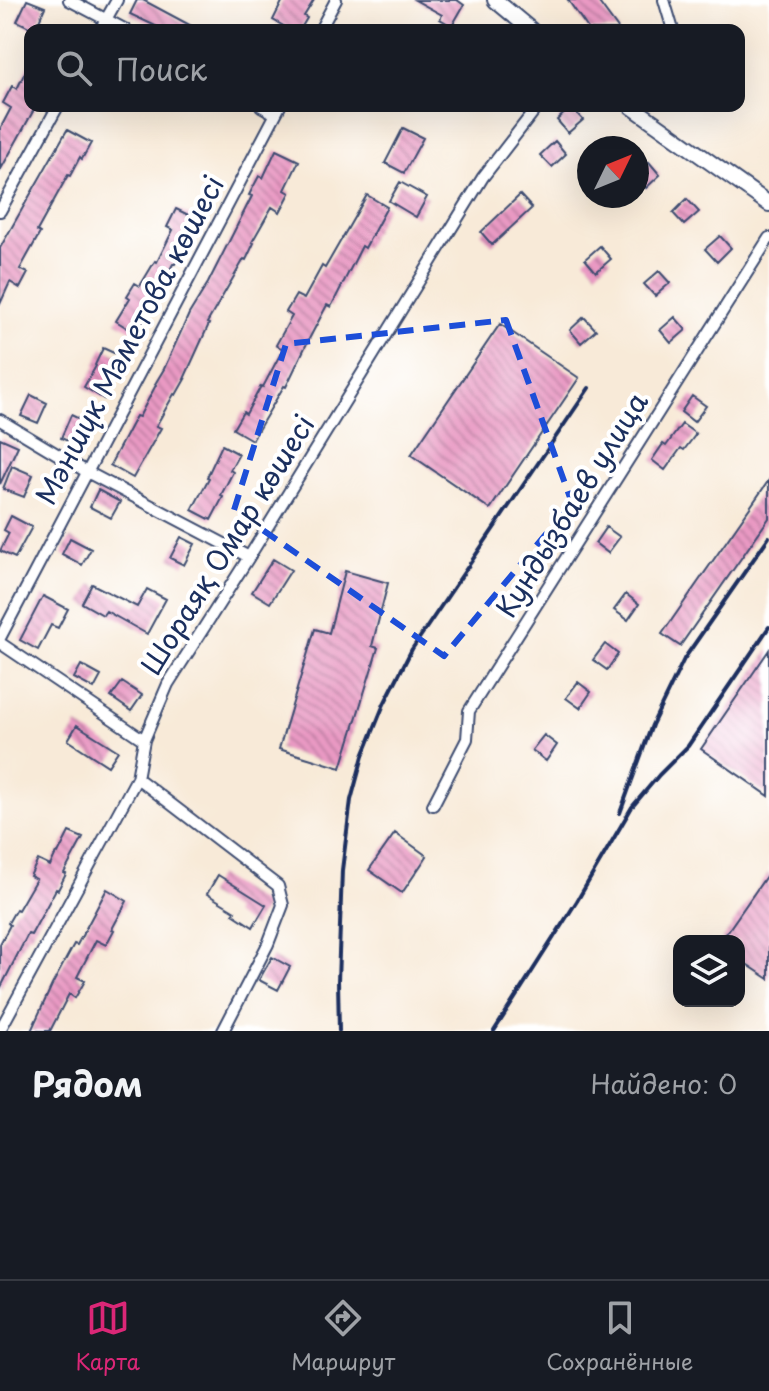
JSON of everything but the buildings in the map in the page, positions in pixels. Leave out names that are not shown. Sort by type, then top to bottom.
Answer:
[{"type":"street","points":[[69,0],[115,24]]},
{"type":"street","points":[[103,24],[117,0]]},
{"type":"street","points":[[323,24],[336,0]]},
{"type":"street","points":[[495,0],[524,24]]},
{"type":"street","points":[[664,0],[671,24]]},
{"type":"street","points":[[0,211],[55,112]]},
{"type":"street","name":"Мәншүк Мәметова көшесі","points":[[0,641],[277,112]]},
{"type":"street","name":"Шораяқ Омар көшесі","points":[[0,1030],[137,778],[144,740],[168,684],[483,177],[533,112]]},
{"type":"street","points":[[644,112],[769,204]]},
{"type":"street","name":"Кундызбаев улица","points":[[433,805],[467,739],[469,711],[769,238]]},
{"type":"street","points":[[0,420],[87,472],[249,557]]},
{"type":"street","points":[[0,641],[144,740]]},
{"type":"street","points":[[137,778],[278,886],[283,905],[268,944],[223,1031]]},
{"type":"highlighted area","points":[[506,320],[572,503],[444,656],[234,510],[286,344]]},
{"type":"railway","points":[[339,1031],[342,870],[351,800],[363,756],[384,704],[412,649],[589,388]]},
{"type":"railway","points":[[620,813],[652,725],[684,659],[769,537]]},
{"type":"railway","points":[[494,1031],[577,901],[632,807],[688,746],[769,627]]}]
